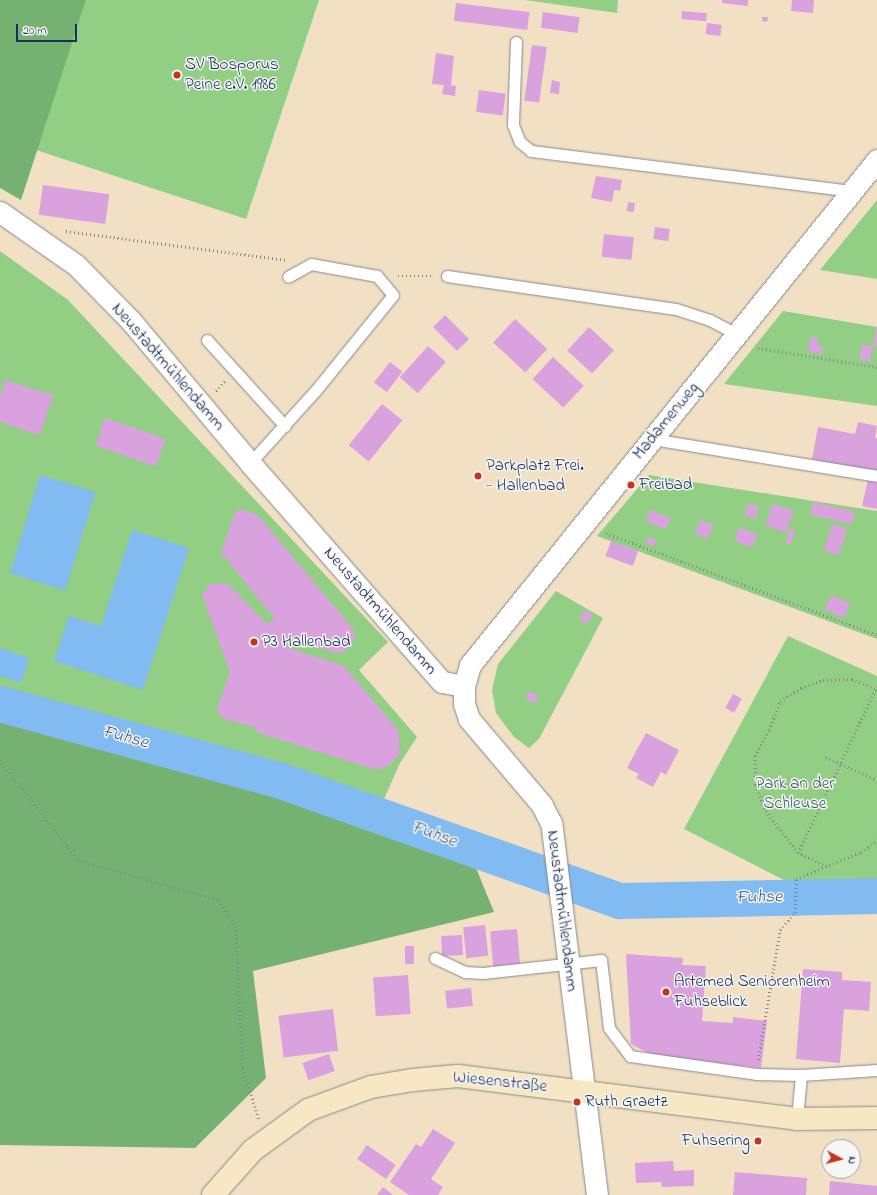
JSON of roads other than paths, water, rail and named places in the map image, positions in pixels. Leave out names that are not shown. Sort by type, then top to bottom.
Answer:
[{"type":"street","name":"Madamenweg","points":[[464,686],[470,665],[877,160]]},
{"type":"street","name":"Neustadtmühlendamm","points":[[0,212],[32,232],[76,265],[131,321],[250,463],[442,682],[464,686],[464,704],[469,719],[542,805],[551,823],[556,854],[568,964],[597,1195]]},
{"type":"street","name":"Wiesenstraße","points":[[213,1195],[253,1150],[308,1110],[371,1087],[413,1080],[458,1076],[584,1091]]},
{"type":"street","points":[[584,1091],[746,1115],[797,1119],[877,1118]]},
{"type":"lane","points":[[516,42],[513,125],[520,142],[531,151],[852,191]]},
{"type":"lane","points":[[250,463],[285,426],[393,295],[377,276],[311,264],[288,277]]},
{"type":"lane","points":[[447,276],[676,309],[710,320],[736,334]]},
{"type":"lane","points":[[207,340],[285,426]]},
{"type":"lane","points":[[652,439],[877,476]]},
{"type":"lane","points":[[435,958],[465,972],[483,973],[601,960],[609,1028],[630,1056],[756,1074],[801,1075],[877,1070]]},
{"type":"lane","points":[[797,1119],[801,1075]]},
{"type":"water","points":[[40,475],[95,492],[65,590],[10,573]]},
{"type":"water","points":[[132,530],[189,548],[143,690],[54,661],[69,616],[101,626]]},
{"type":"water","points":[[0,648],[29,658],[21,683],[0,676]]},
{"type":"waterway","name":"Fuhse","points":[[0,704],[281,781],[620,901],[877,896]]},
{"type":"place","name":"SV Bosporus Peine e.V. 1986","points":[[177,75]]},
{"type":"place","name":"Parkplatz Frei. - Hallenbad","points":[[478,476]]},
{"type":"place","name":"Freibad","points":[[631,485]]},
{"type":"place","name":"P3 Hallenbad","points":[[254,642]]},
{"type":"place","name":"Artemed Seniorenheim Fuhseblick","points":[[666,992]]},
{"type":"place","name":"Ruth Graetz","points":[[577,1102]]},
{"type":"place","name":"Fuhsering","points":[[758,1141]]},
{"type":"park label","name":"Park an der Schleuse","points":[[795,794]]}]
